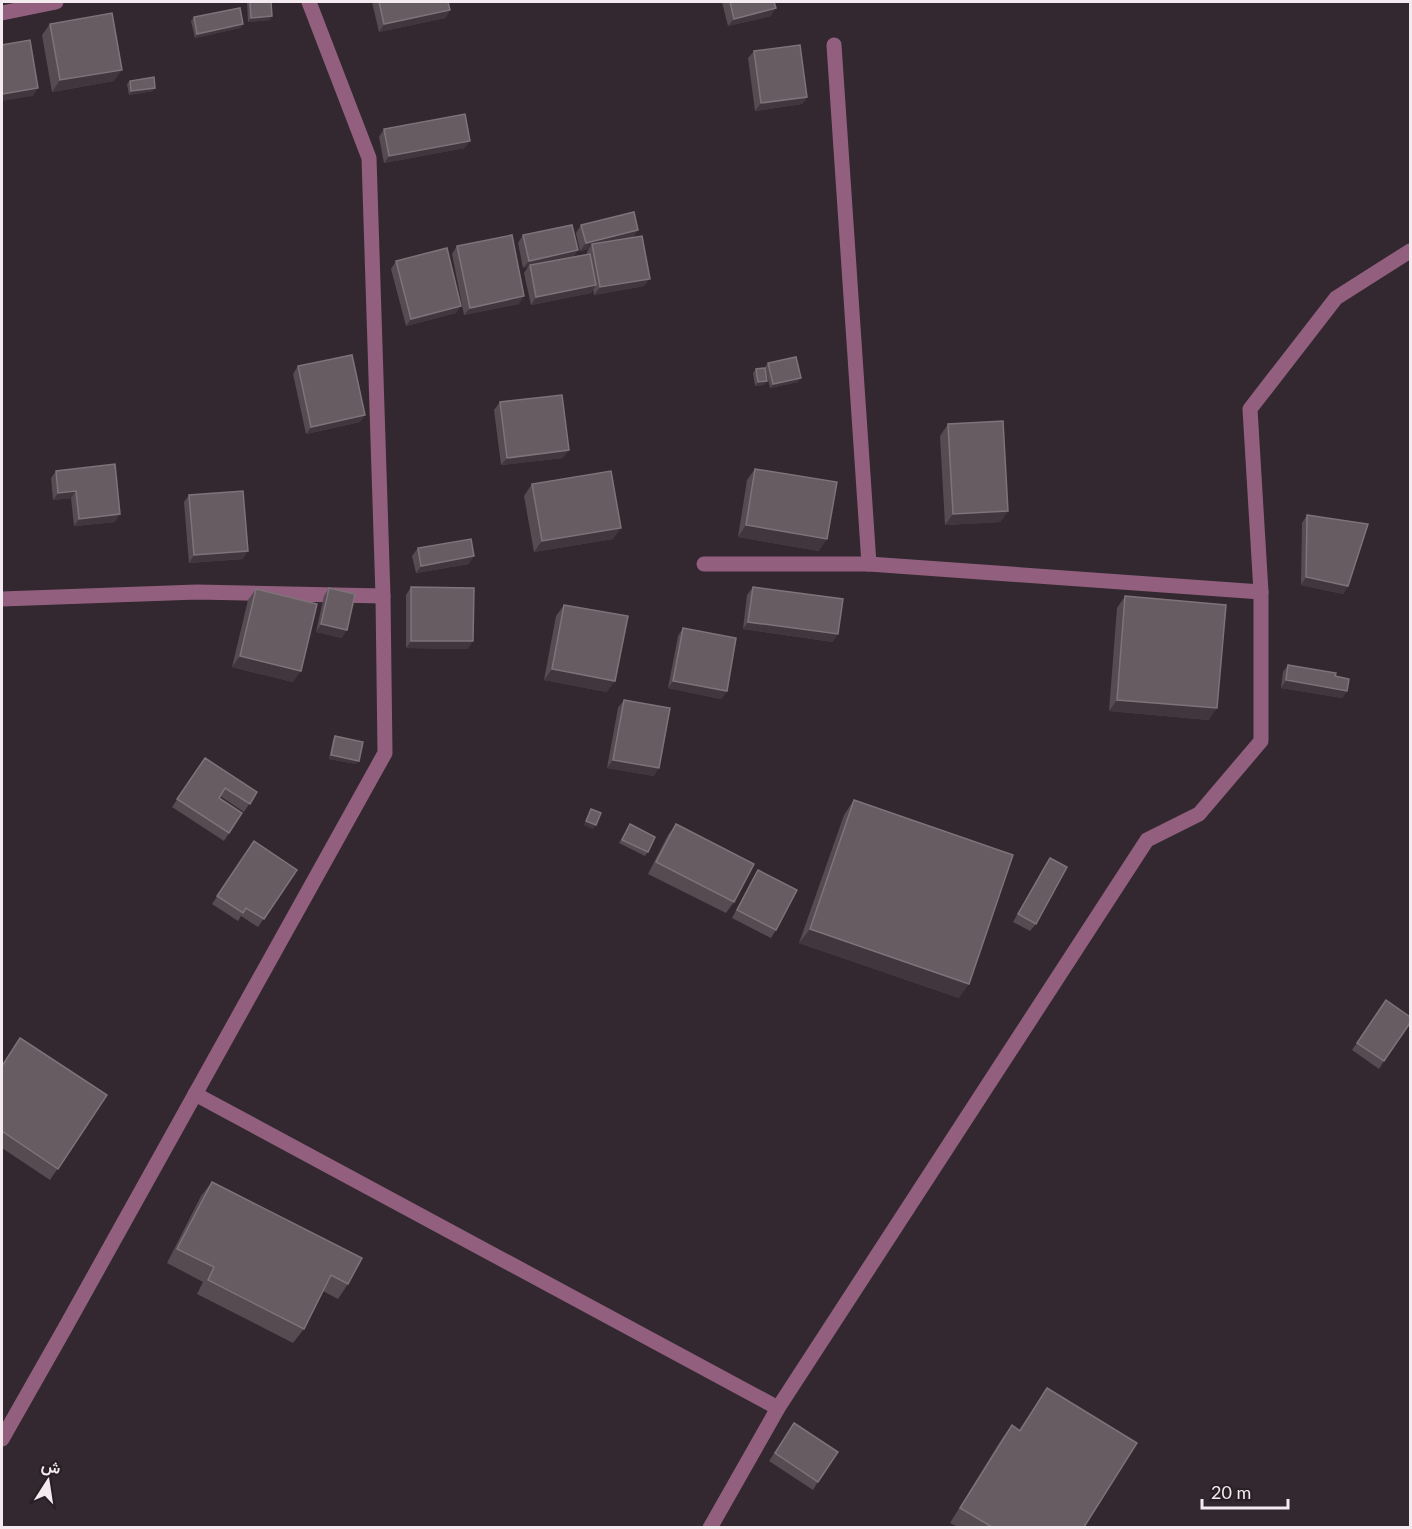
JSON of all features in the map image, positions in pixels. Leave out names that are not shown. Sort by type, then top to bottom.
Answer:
[{"type":"street","points":[[2,12],[56,2]]},
{"type":"street","points":[[2,1439],[385,753],[383,596],[369,158],[309,2]]},
{"type":"street","points":[[834,45],[869,564]]},
{"type":"street","points":[[710,1527],[778,1408],[1147,840],[1199,814],[1261,741],[1261,591],[1250,409],[1336,298],[1410,251]]},
{"type":"street","points":[[704,564],[869,564],[1261,591]]},
{"type":"street","points":[[2,599],[197,592],[383,596]]},
{"type":"street","points":[[195,1094],[778,1408]]},
{"type":"building","points":[[250,2],[271,2],[272,16],[251,18]]},
{"type":"building","points":[[379,2],[448,2],[450,10],[384,24]]},
{"type":"building","points":[[730,2],[774,2],[776,8],[734,19]]},
{"type":"building","points":[[240,8],[243,24],[197,34],[194,17]]},
{"type":"building","points":[[112,13],[122,70],[60,80],[50,24]]},
{"type":"building","points":[[30,40],[38,88],[2,94],[2,45]]},
{"type":"building","points":[[800,45],[807,97],[761,103],[754,51]]},
{"type":"building","points":[[154,77],[155,88],[131,91],[130,81]]},
{"type":"building","points":[[465,114],[470,141],[389,156],[384,129]]},
{"type":"building","points":[[634,212],[638,230],[586,243],[581,225]]},
{"type":"building","points":[[572,225],[578,250],[529,261],[523,235]]},
{"type":"building","points":[[512,235],[524,296],[470,308],[457,246]]},
{"type":"building","points":[[642,236],[650,279],[600,287],[592,244]]},
{"type":"building","points":[[447,248],[461,306],[411,319],[396,261]]},
{"type":"building","points":[[590,254],[596,285],[536,297],[530,265]]},
{"type":"building","points":[[352,355],[365,415],[311,427],[298,366]]},
{"type":"building","points":[[796,357],[801,378],[773,384],[768,363]]},
{"type":"building","points":[[765,368],[767,381],[758,382],[756,369]]},
{"type":"building","points":[[562,395],[569,450],[507,458],[500,402]]},
{"type":"building","points":[[1003,421],[1008,511],[953,514],[948,424]]},
{"type":"building","points":[[115,464],[120,514],[79,519],[76,491],[58,493],[56,471]]},
{"type":"building","points":[[755,469],[837,482],[827,539],[746,525]]},
{"type":"building","points":[[611,471],[621,528],[542,541],[532,484]]},
{"type":"building","points":[[243,491],[248,551],[194,555],[189,495]]},
{"type":"building","points":[[1307,515],[1368,524],[1348,586],[1306,577]]},
{"type":"building","points":[[471,539],[474,556],[421,566],[418,548]]},
{"type":"building","points":[[411,587],[474,588],[473,641],[411,641]]},
{"type":"building","points":[[753,587],[843,599],[838,634],[748,622]]},
{"type":"building","points":[[329,588],[355,594],[347,630],[321,624]]},
{"type":"building","points":[[256,589],[317,604],[301,671],[240,656]]},
{"type":"building","points":[[1125,596],[1226,605],[1217,708],[1117,700]]},
{"type":"building","points":[[564,605],[628,616],[615,681],[552,669]]},
{"type":"building","points":[[683,628],[736,638],[727,691],[673,681]]},
{"type":"building","points":[[1288,665],[1336,673],[1335,676],[1349,679],[1347,691],[1286,680]]},
{"type":"building","points":[[624,700],[670,708],[659,768],[613,760]]},
{"type":"building","points":[[335,736],[363,742],[359,761],[331,755]]},
{"type":"building","points":[[205,758],[257,792],[250,804],[225,788],[219,798],[242,813],[229,833],[177,799]]},
{"type":"building","points":[[854,800],[1013,855],[969,984],[810,929]]},
{"type":"building","points":[[591,809],[601,813],[596,825],[586,821]]},
{"type":"building","points":[[630,824],[655,837],[648,852],[622,840]]},
{"type":"building","points":[[676,824],[754,864],[734,902],[656,862]]},
{"type":"building","points":[[254,841],[297,870],[264,919],[246,908],[243,913],[217,896]]},
{"type":"building","points":[[1050,858],[1067,867],[1036,924],[1018,914]]},
{"type":"building","points":[[758,870],[797,890],[776,930],[737,910]]},
{"type":"building","points":[[1386,1000],[1410,1017],[1410,1023],[1384,1061],[1357,1043]]},
{"type":"building","points":[[20,1038],[107,1095],[58,1169],[2,1131],[2,1066]]},
{"type":"building","points":[[212,1182],[362,1258],[348,1284],[331,1275],[304,1329],[208,1280],[214,1267],[177,1249]]},
{"type":"building","points":[[1047,1388],[1137,1443],[1084,1527],[992,1527],[960,1508],[1012,1425],[1020,1431]]},
{"type":"building","points":[[794,1423],[838,1452],[818,1482],[775,1453]]}]
